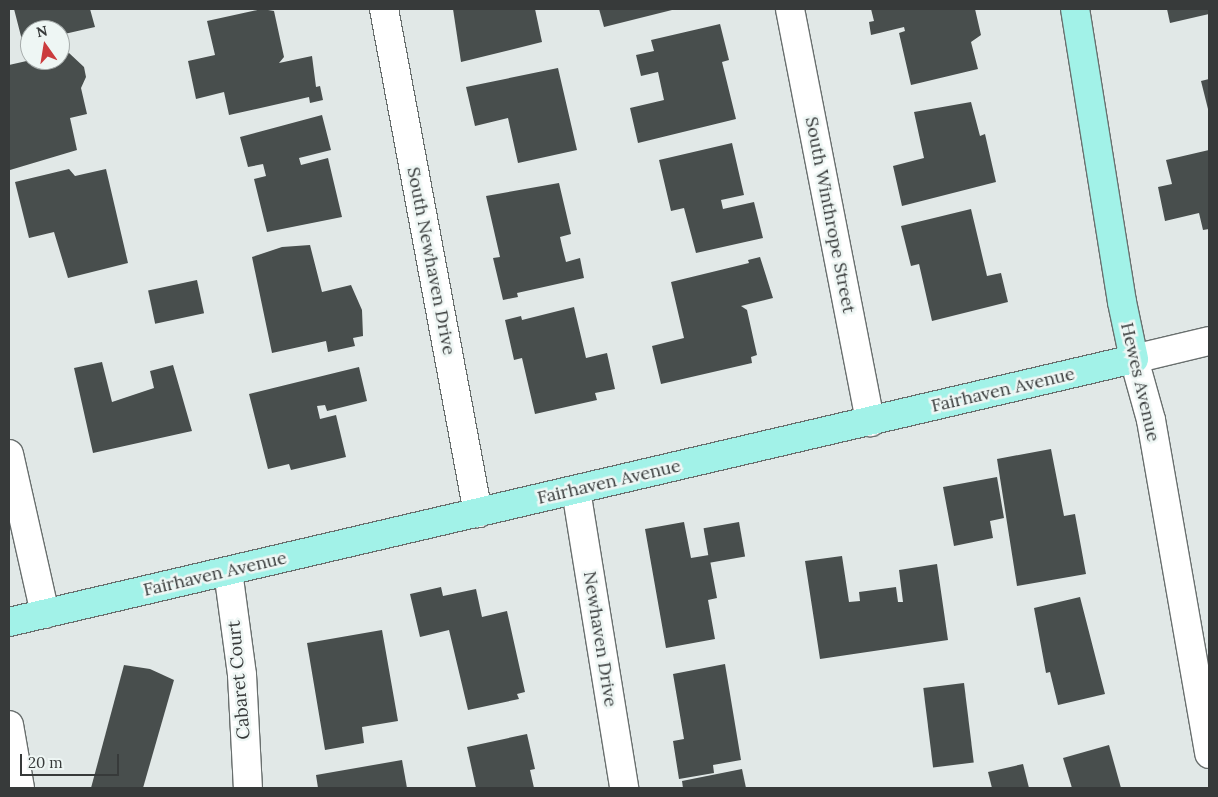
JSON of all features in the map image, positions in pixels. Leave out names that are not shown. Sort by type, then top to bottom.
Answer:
[{"type":"main road","name":"Hewes Avenue","points":[[1075,9],[1122,302],[1134,359]]},
{"type":"main road","name":"Fairhaven Avenue","points":[[9,622],[1134,359]]},
{"type":"street","name":"South Newhaven Drive","points":[[384,9],[478,513]]},
{"type":"street","name":"South Winthrope Street","points":[[790,9],[870,422]]},
{"type":"street","name":"Fairhaven Avenue","points":[[1134,359],[1209,341]]},
{"type":"street","name":"Hewes Avenue","points":[[1134,359],[1151,420],[1209,754]]},
{"type":"street","points":[[9,454],[45,614]]},
{"type":"street","name":"Newhaven Drive","points":[[576,490],[624,788]]},
{"type":"street","name":"Cabaret Court","points":[[228,571],[242,675],[248,788]]},
{"type":"street","points":[[9,725],[20,788]]},
{"type":"building","points":[[14,9],[90,9],[95,27],[70,33],[70,20],[20,20],[20,32]]},
{"type":"building","points":[[262,9],[274,11],[284,57],[279,63],[312,56],[316,87],[320,86],[323,100],[310,103],[309,97],[229,115],[224,92],[196,99],[188,61],[215,55],[207,21]]},
{"type":"building","points":[[453,9],[535,9],[542,42],[461,62]]},
{"type":"building","points":[[599,9],[676,9],[604,27]]},
{"type":"building","points":[[871,9],[975,9],[981,35],[971,42],[978,69],[911,85],[899,33],[905,31],[904,27],[871,35],[869,22],[874,21]]},
{"type":"building","points":[[1167,9],[1209,9],[1209,14],[1170,23]]},
{"type":"building","points":[[720,24],[729,60],[722,62],[736,119],[638,143],[630,108],[664,100],[658,72],[641,76],[636,55],[654,51],[651,40]]},
{"type":"building","points":[[70,54],[84,67],[86,77],[81,88],[87,114],[70,118],[77,150],[10,170],[9,65],[20,62],[20,70],[70,70]]},
{"type":"building","points":[[558,68],[577,150],[518,163],[508,118],[475,126],[466,87]]},
{"type":"building","points":[[1209,79],[1209,113],[1201,81]]},
{"type":"building","points":[[971,102],[980,136],[985,134],[996,182],[902,206],[893,166],[924,158],[914,112]]},
{"type":"building","points":[[322,115],[331,150],[299,158],[301,165],[328,158],[342,217],[267,232],[254,179],[266,176],[263,164],[248,167],[240,137]]},
{"type":"building","points":[[732,143],[744,195],[721,200],[723,209],[754,202],[763,238],[696,253],[684,208],[671,211],[659,160]]},
{"type":"building","points":[[1209,150],[1209,229],[1203,230],[1199,213],[1165,221],[1158,187],[1172,184],[1166,160]]},
{"type":"building","points":[[69,169],[75,176],[106,169],[128,263],[68,278],[54,232],[29,238],[15,182]]},
{"type":"building","points":[[559,183],[571,234],[560,237],[566,262],[580,258],[584,278],[517,293],[518,297],[503,300],[493,258],[500,257],[486,196]]},
{"type":"building","points":[[971,209],[987,276],[1001,273],[1008,302],[932,321],[919,264],[911,266],[901,226]]},
{"type":"building","points":[[310,245],[322,292],[351,285],[362,310],[363,336],[353,338],[355,346],[328,352],[326,341],[272,353],[252,257],[282,247]]},
{"type":"building","points":[[760,257],[773,298],[741,306],[747,310],[757,355],[751,357],[752,363],[661,384],[652,346],[684,338],[671,282],[749,263],[748,260]]},
{"type":"building","points":[[197,280],[204,313],[155,324],[148,290]]},
{"type":"building","points":[[574,307],[586,358],[607,353],[615,389],[595,393],[597,400],[535,414],[522,358],[514,360],[505,320],[521,316],[522,320]]},
{"type":"building","points":[[102,362],[112,402],[154,388],[150,371],[173,365],[192,431],[93,453],[74,368]]},
{"type":"building","points":[[359,367],[367,401],[327,411],[325,405],[317,406],[320,419],[336,415],[346,457],[291,470],[289,464],[268,469],[249,394]]},
{"type":"building","points":[[1051,449],[1064,516],[1075,514],[1086,574],[1017,586],[997,459]]},
{"type":"building","points":[[997,477],[1004,518],[990,521],[993,538],[954,546],[943,487]]},
{"type":"building","points":[[684,522],[691,558],[709,555],[717,598],[708,600],[715,639],[666,648],[645,529]]},
{"type":"building","points":[[739,522],[745,556],[710,563],[704,528]]},
{"type":"building","points":[[842,556],[849,602],[860,601],[859,592],[896,587],[898,602],[903,602],[899,570],[937,564],[948,640],[820,659],[805,561]]},
{"type":"building","points":[[441,587],[443,596],[476,589],[482,617],[507,611],[525,692],[517,694],[519,699],[468,710],[449,630],[420,637],[410,594]]},
{"type":"building","points":[[1080,597],[1105,694],[1058,705],[1050,672],[1046,673],[1034,608]]},
{"type":"building","points":[[382,630],[398,721],[362,727],[364,743],[325,750],[307,643]]},
{"type":"building","points":[[725,664],[741,760],[713,765],[714,773],[679,779],[673,741],[684,739],[673,674]]},
{"type":"building","points":[[124,665],[150,669],[174,680],[143,788],[91,788]]},
{"type":"building","points":[[964,683],[974,762],[933,767],[923,688]]},
{"type":"building","points":[[527,734],[535,769],[530,770],[534,788],[476,788],[467,747]]},
{"type":"building","points":[[1109,745],[1121,788],[1072,788],[1063,758]]},
{"type":"building","points":[[402,760],[407,788],[318,788],[316,775]]},
{"type":"building","points":[[1023,764],[1029,788],[992,788],[988,772]]},
{"type":"building","points":[[742,769],[746,788],[683,788],[682,781]]}]
